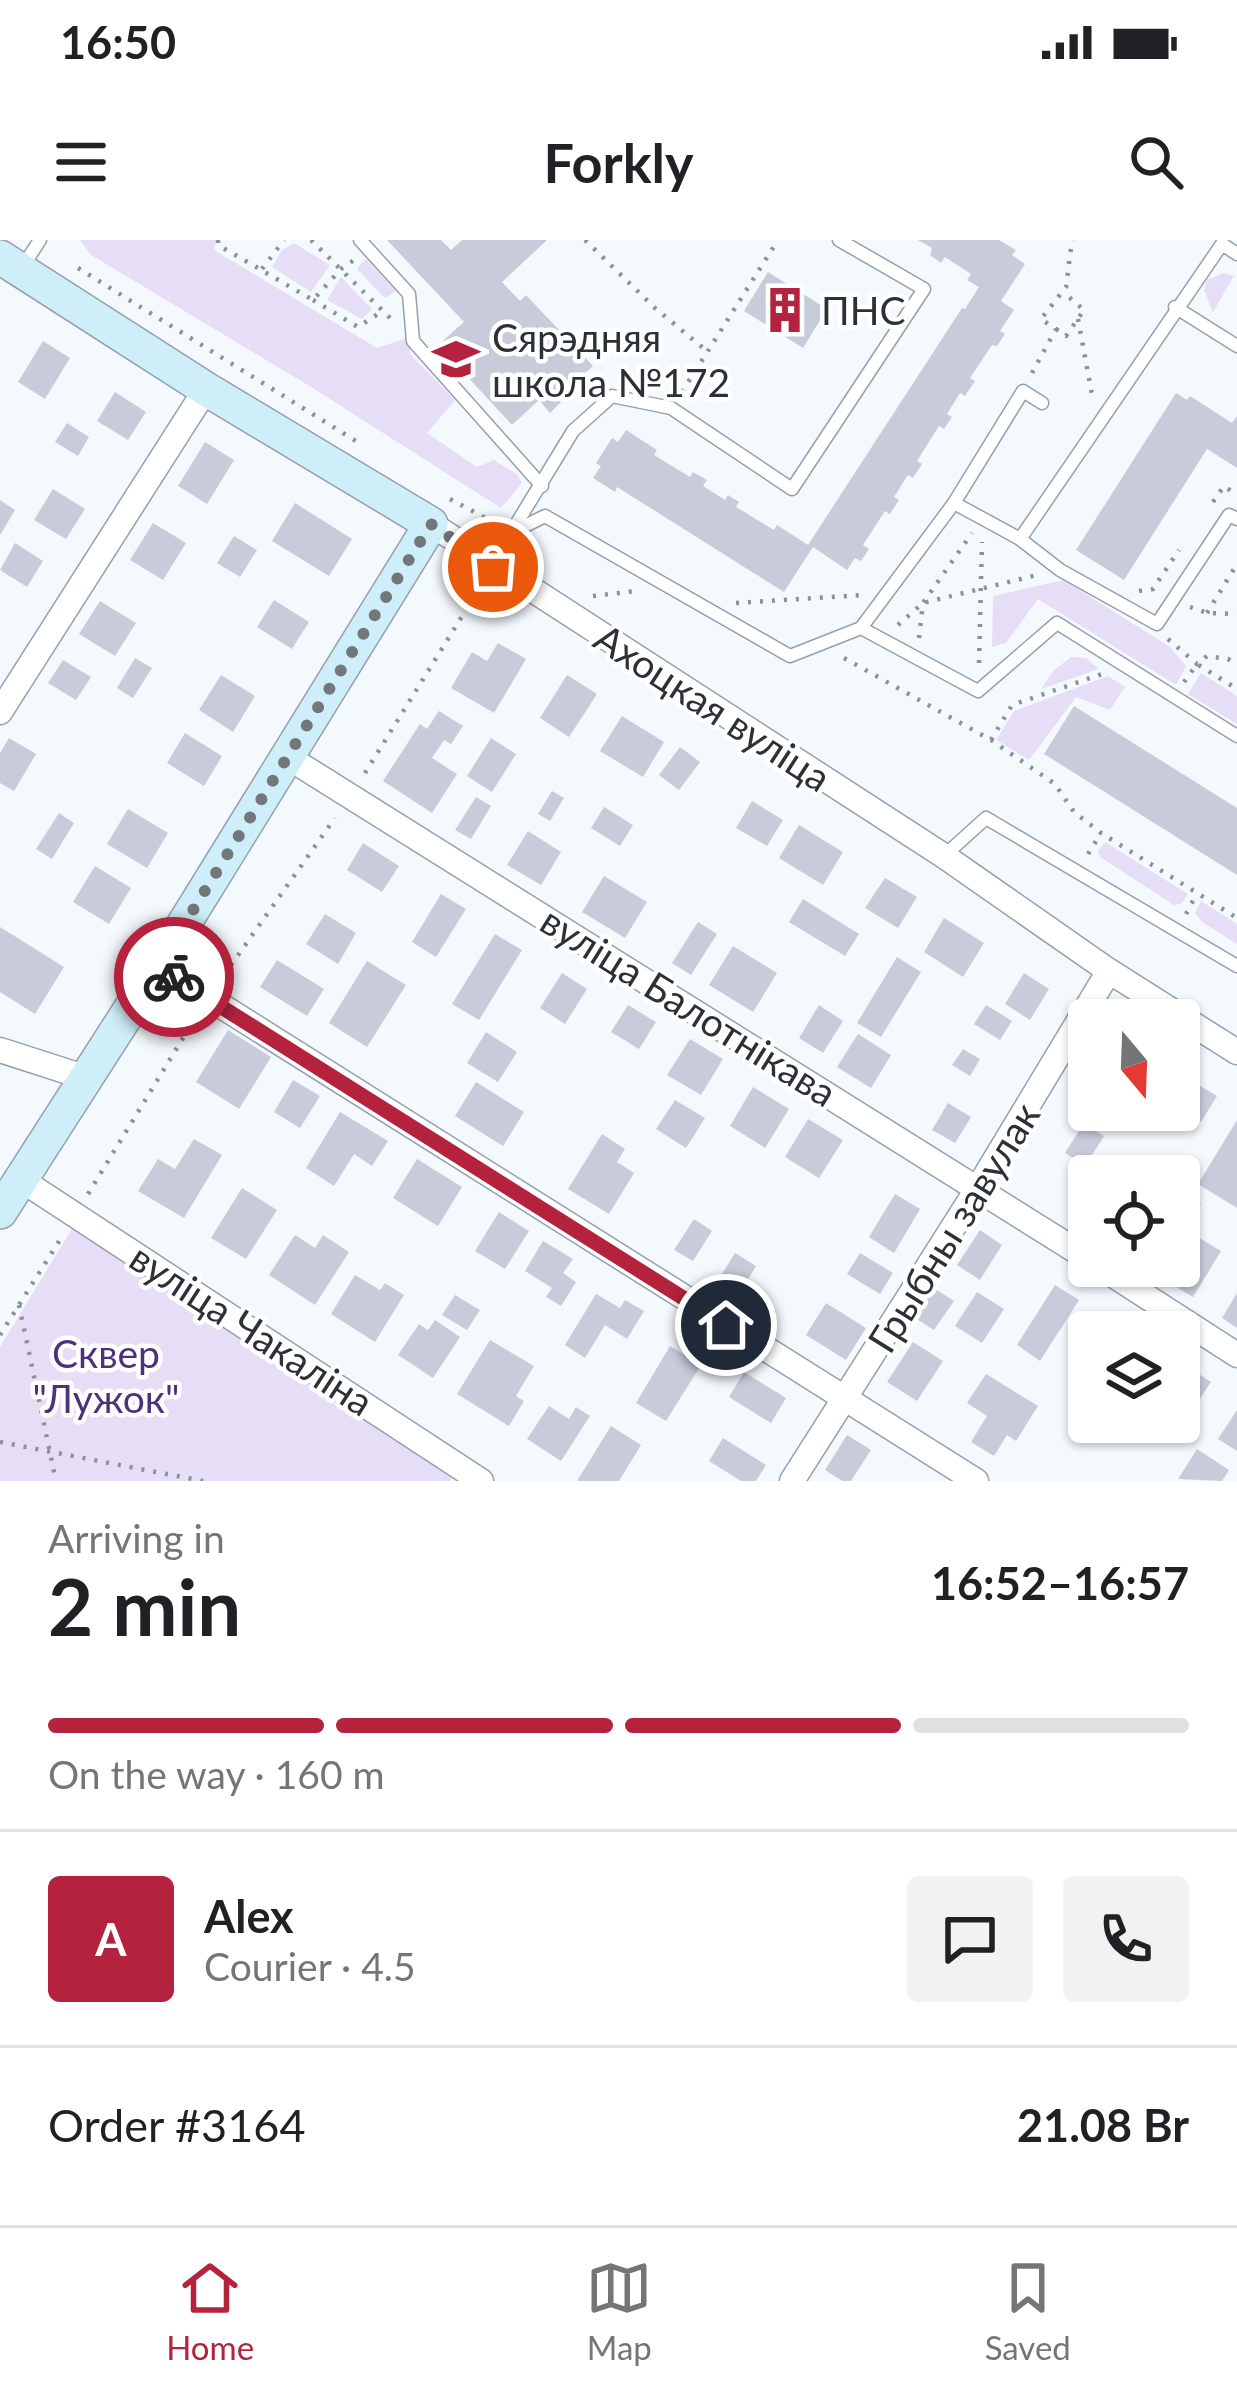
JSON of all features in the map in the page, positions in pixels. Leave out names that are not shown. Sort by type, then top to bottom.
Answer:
[{"type":"street","name":"Ахоцкая вуліца","points":[[10,264],[431,524],[1237,1052]]},
{"type":"street","points":[[0,712],[206,388]]},
{"type":"street","points":[[0,1212],[158,967],[431,524]]},
{"type":"street","name":"вуліца Балотнікава","points":[[286,756],[1068,1246]]},
{"type":"street","points":[[158,967],[976,1481]]},
{"type":"street","name":"Грыбны завулак","points":[[792,1481],[1109,971]]},
{"type":"street","points":[[0,1050],[85,1077]]},
{"type":"street","name":"вуліца Чакаліна","points":[[20,1179],[476,1480]]},
{"type":"street","points":[[1132,1287],[1237,1354]]},
{"type":"lane","points":[[10,264],[40,240]]},
{"type":"lane","points":[[487,561],[542,486],[574,431],[612,396],[671,408],[792,489],[924,289],[839,240]]},
{"type":"lane","points":[[1020,538],[1222,244],[1237,254]]},
{"type":"lane","points":[[364,245],[410,294],[413,340],[542,486]]},
{"type":"lane","points":[[1175,307],[1237,346]]},
{"type":"lane","points":[[509,534],[545,515],[790,656],[861,628],[954,503],[1023,392],[1042,403]]},
{"type":"lane","points":[[954,503],[1020,538],[1060,570],[1157,624],[1229,514],[1237,519]]},
{"type":"lane","points":[[861,628],[978,691],[1057,623],[1237,736]]},
{"type":"lane","points":[[944,856],[986,818],[1237,966]]},
{"type":"path","points":[[218,240],[218,245],[358,327],[410,294]]},
{"type":"path","points":[[260,270],[284,240]]},
{"type":"path","points":[[311,240],[413,340]]},
{"type":"path","points":[[586,240],[708,352]]},
{"type":"path","points":[[671,408],[778,240]]},
{"type":"path","points":[[1063,292],[1084,310],[1066,336],[1041,319],[1063,292],[1072,240]]},
{"type":"path","points":[[313,300],[364,245]]},
{"type":"path","points":[[77,268],[374,452]]},
{"type":"path","points":[[1078,320],[1097,423]]},
{"type":"path","points":[[1023,392],[1056,329]]},
{"type":"path","points":[[1212,503],[1224,486],[1237,495]]},
{"type":"path","points":[[433,489],[509,534]]},
{"type":"path","points":[[978,691],[982,518]]},
{"type":"path","points":[[883,639],[922,603],[982,518]]},
{"type":"path","points":[[1132,592],[1153,589],[1188,538]]},
{"type":"path","points":[[0,1335],[207,998],[351,795],[487,561]]},
{"type":"path","points":[[1207,613],[1237,564]]},
{"type":"path","points":[[922,603],[1060,570]]},
{"type":"path","points":[[1228,614],[1237,602]]},
{"type":"path","points":[[916,660],[922,603]]},
{"type":"path","points":[[1157,624],[1194,668],[1237,689]]},
{"type":"path","points":[[818,643],[991,740],[1055,784],[1073,812],[1101,833],[1237,918]]},
{"type":"path","points":[[1194,668],[1208,656],[1237,665]]},
{"type":"path","points":[[991,740],[1012,705],[1125,666]]},
{"type":"path","points":[[1078,869],[1101,833]]},
{"type":"path","points":[[19,1305],[56,1481]]},
{"type":"path","points":[[0,1442],[202,1481]]},
{"type":"green space","points":[[80,240],[216,240],[214,250],[377,348],[407,338],[411,355],[455,400],[427,433],[477,467],[494,460],[518,475],[522,483],[501,508],[91,255]]},
{"type":"green space","points":[[294,243],[330,265],[311,292],[272,267],[282,250]]},
{"type":"green space","points":[[366,259],[396,291],[385,298],[357,269]]},
{"type":"green space","points":[[1223,273],[1234,276],[1213,312],[1204,290],[1207,280]]},
{"type":"green space","points":[[341,277],[372,309],[362,319],[327,300]]},
{"type":"green space","points":[[1064,580],[1170,647],[1186,666],[1176,685],[1038,599],[1006,643],[992,647],[993,596]]},
{"type":"green space","points":[[1071,657],[1086,658],[1099,669],[1041,689],[1054,670]]},
{"type":"green space","points":[[1201,673],[1237,696],[1237,724],[1188,694]]},
{"type":"green space","points":[[1108,676],[1125,687],[1110,710],[1076,697],[1029,760],[996,740],[1014,711]]},
{"type":"green space","points":[[1105,842],[1188,894],[1181,904],[1174,905],[1100,857],[1098,851]]},
{"type":"green space","points":[[1201,901],[1237,924],[1237,944],[1202,922],[1195,913]]},
{"type":"green space","name":"Сквер \"Лужок\"","points":[[73,1227],[453,1476],[450,1481],[0,1481],[0,1347]]},
{"type":"building","points":[[387,240],[441,240],[451,250],[462,240],[547,240],[502,282],[520,301],[526,295],[593,366],[557,399],[561,402],[550,413],[539,400],[512,425],[438,345],[464,322]]},
{"type":"building","points":[[918,240],[999,240],[1016,250],[1012,255],[1025,264],[1001,301],[1014,310],[1000,331],[1005,334],[970,378],[975,381],[965,396],[960,393],[947,414],[952,417],[944,429],[939,426],[917,461],[922,464],[894,497],[899,500],[890,514],[885,511],[863,545],[869,549],[861,561],[855,558],[847,570],[813,547],[784,592],[617,487],[615,492],[593,478],[601,466],[596,463],[612,438],[618,442],[626,430],[657,450],[654,455],[690,477],[693,472],[707,480],[703,486],[725,500],[728,495],[739,502],[736,507],[808,545],[979,287],[967,280],[971,274],[945,257],[941,263],[930,255],[932,248]]},
{"type":"building","name":"ПНС","points":[[768,272],[827,309],[803,348],[744,311]]},
{"type":"building","points":[[43,341],[70,358],[45,399],[18,382]]},
{"type":"building","points":[[115,392],[146,412],[128,440],[97,421]]},
{"type":"building","points":[[1176,393],[1187,400],[1190,396],[1232,423],[1237,416],[1237,468],[1207,449],[1124,580],[1076,550]]},
{"type":"building","points":[[67,423],[89,437],[78,456],[55,442]]},
{"type":"building","points":[[205,442],[234,460],[207,504],[178,486]]},
{"type":"building","points":[[53,489],[85,509],[66,539],[34,520]]},
{"type":"building","points":[[0,500],[15,510],[0,535]]},
{"type":"building","points":[[295,503],[352,539],[329,576],[272,541]]},
{"type":"building","points":[[153,523],[186,543],[163,580],[130,560]]},
{"type":"building","points":[[234,536],[257,550],[240,577],[217,563]]},
{"type":"building","points":[[15,543],[43,561],[27,587],[0,570]]},
{"type":"building","points":[[274,600],[309,622],[292,649],[257,627]]},
{"type":"building","points":[[100,601],[136,623],[115,656],[79,634]]},
{"type":"building","points":[[498,643],[526,659],[494,713],[451,688],[472,652],[487,661]]},
{"type":"building","points":[[135,658],[152,668],[133,698],[117,688]]},
{"type":"building","points":[[63,660],[91,677],[76,700],[48,683]]},
{"type":"building","points":[[221,675],[255,696],[233,732],[199,710]]},
{"type":"building","points":[[567,675],[597,694],[569,737],[540,718]]},
{"type":"building","points":[[1074,706],[1237,808],[1237,875],[1044,754]]},
{"type":"building","points":[[439,711],[463,726],[451,744],[444,740],[432,758],[457,774],[432,813],[383,781],[420,724],[427,729]]},
{"type":"building","points":[[622,716],[664,742],[643,777],[600,751]]},
{"type":"building","points":[[185,733],[222,756],[204,786],[167,763]]},
{"type":"building","points":[[9,738],[36,754],[14,791],[0,783],[0,753]]},
{"type":"building","points":[[491,738],[516,754],[492,792],[467,776]]},
{"type":"building","points":[[680,747],[700,762],[679,790],[659,775]]},
{"type":"building","points":[[552,791],[564,798],[550,821],[538,814]]},
{"type":"building","points":[[476,797],[491,806],[471,839],[455,830]]},
{"type":"building","points":[[752,801],[783,820],[767,846],[736,828]]},
{"type":"building","points":[[604,807],[633,825],[620,846],[591,828]]},
{"type":"building","points":[[128,809],[168,833],[147,868],[107,844]]},
{"type":"building","points":[[59,813],[74,823],[52,859],[36,849]]},
{"type":"building","points":[[799,825],[843,852],[823,885],[779,858]]},
{"type":"building","points":[[528,831],[561,852],[541,885],[507,865]]},
{"type":"building","points":[[363,843],[399,866],[382,892],[347,870]]},
{"type":"building","points":[[95,866],[131,888],[109,924],[73,902]]},
{"type":"building","points":[[604,876],[647,902],[625,938],[582,912]]},
{"type":"building","points":[[885,878],[917,897],[898,928],[865,908]]},
{"type":"building","points":[[441,894],[466,909],[436,957],[412,942]]},
{"type":"building","points":[[803,899],[859,934],[845,956],[789,922]]},
{"type":"building","points":[[325,914],[356,933],[338,964],[306,944]]},
{"type":"building","points":[[944,918],[984,943],[963,977],[924,952]]},
{"type":"building","points":[[698,922],[717,934],[691,975],[672,963]]},
{"type":"building","points":[[0,927],[64,967],[35,1014],[0,992]]},
{"type":"building","points":[[495,934],[522,950],[479,1020],[452,1004]]},
{"type":"building","points":[[733,946],[777,973],[753,1012],[709,985]]},
{"type":"building","points":[[897,957],[921,972],[881,1037],[857,1023]]},
{"type":"building","points":[[277,960],[324,989],[307,1016],[260,987]]},
{"type":"building","points":[[367,961],[406,985],[367,1047],[329,1023]]},
{"type":"building","points":[[562,973],[587,989],[565,1024],[540,1008]]},
{"type":"building","points":[[1024,973],[1049,989],[1030,1020],[1005,1004]]},
{"type":"building","points":[[628,1005],[656,1022],[639,1049],[611,1032]]},
{"type":"building","points":[[819,1005],[843,1021],[823,1053],[799,1038]]},
{"type":"building","points":[[986,1005],[1012,1021],[1000,1040],[974,1024]]},
{"type":"building","points":[[228,1030],[271,1057],[239,1109],[196,1082]]},
{"type":"building","points":[[486,1032],[517,1052],[498,1082],[467,1063]]},
{"type":"building","points":[[858,1034],[891,1055],[871,1088],[837,1067]]},
{"type":"building","points":[[690,1039],[723,1059],[701,1095],[667,1075]]},
{"type":"building","points":[[963,1049],[980,1059],[970,1076],[952,1065]]},
{"type":"building","points":[[293,1080],[320,1096],[300,1128],[274,1112]]},
{"type":"building","points":[[476,1082],[524,1112],[503,1146],[455,1116]]},
{"type":"building","points":[[1200,1086],[1217,1096],[1200,1121]]},
{"type":"building","points":[[753,1087],[789,1109],[765,1148],[730,1126]]},
{"type":"building","points":[[675,1100],[705,1118],[686,1148],[656,1129]]},
{"type":"building","points":[[948,1103],[971,1117],[955,1143],[932,1130]]},
{"type":"building","points":[[340,1112],[388,1141],[372,1166],[354,1154],[334,1186],[306,1168]]},
{"type":"building","points":[[808,1119],[843,1140],[819,1178],[785,1157]]},
{"type":"building","points":[[1237,1120],[1237,1208],[1200,1185]]},
{"type":"building","points":[[1079,1131],[1104,1136],[1092,1155],[1065,1153]]},
{"type":"building","points":[[602,1134],[625,1149],[617,1162],[634,1173],[609,1214],[568,1189]]},
{"type":"building","points":[[194,1139],[222,1155],[184,1218],[138,1191],[158,1159],[175,1169]]},
{"type":"building","points":[[417,1159],[462,1187],[438,1226],[393,1198]]},
{"type":"building","points":[[242,1188],[277,1210],[246,1259],[211,1238]]},
{"type":"building","points":[[895,1194],[920,1209],[894,1253],[869,1237]]},
{"type":"building","points":[[499,1212],[529,1231],[505,1269],[475,1251]]},
{"type":"building","points":[[694,1219],[712,1231],[693,1261],[674,1250]]},
{"type":"building","points":[[980,1230],[1002,1245],[980,1280],[957,1265]]},
{"type":"building","points":[[295,1235],[315,1248],[323,1235],[349,1252],[315,1305],[269,1275]]},
{"type":"building","points":[[1200,1238],[1221,1251],[1200,1286]]},
{"type":"building","points":[[543,1241],[573,1259],[563,1273],[576,1282],[561,1306],[546,1297],[552,1288],[525,1271]]},
{"type":"building","points":[[735,1253],[756,1266],[739,1295],[717,1282]]},
{"type":"building","points":[[860,1253],[893,1273],[880,1294],[847,1274]]},
{"type":"building","points":[[355,1275],[380,1290],[385,1283],[404,1295],[375,1342],[331,1314]]},
{"type":"building","points":[[926,1283],[954,1301],[934,1330],[907,1313]]},
{"type":"building","points":[[1055,1285],[1079,1300],[1040,1361],[1017,1345]]},
{"type":"building","points":[[1176,1287],[1199,1287],[1193,1297]]},
{"type":"building","points":[[977,1292],[1004,1309],[982,1343],[955,1326]]},
{"type":"building","points":[[1237,1293],[1237,1328],[1222,1318]]},
{"type":"building","points":[[596,1294],[620,1308],[625,1300],[644,1311],[627,1339],[605,1325],[585,1358],[565,1345]]},
{"type":"building","points":[[455,1295],[480,1310],[467,1330],[442,1315]]},
{"type":"building","points":[[826,1303],[866,1328],[846,1360],[806,1335]]},
{"type":"building","points":[[435,1320],[460,1337],[433,1378],[398,1355],[419,1324],[428,1330]]},
{"type":"building","points":[[490,1340],[534,1366],[516,1396],[524,1401],[509,1426],[457,1394]]},
{"type":"building","points":[[913,1342],[943,1361],[917,1401],[887,1382]]},
{"type":"building","points":[[670,1346],[701,1365],[666,1421],[636,1403]]},
{"type":"building","points":[[744,1372],[786,1398],[771,1423],[729,1397]]},
{"type":"building","points":[[986,1374],[1038,1406],[1016,1441],[1007,1435],[994,1456],[971,1442],[987,1416],[967,1403]]},
{"type":"building","points":[[1200,1375],[1211,1382],[1200,1398]]},
{"type":"building","points":[[549,1406],[569,1419],[576,1407],[590,1416],[561,1461],[527,1439]]},
{"type":"building","points":[[1237,1410],[1237,1451],[1218,1439]]},
{"type":"building","points":[[611,1426],[641,1445],[619,1481],[577,1481]]},
{"type":"building","points":[[847,1435],[871,1450],[851,1481],[842,1481],[825,1470]]},
{"type":"building","points":[[723,1438],[766,1465],[756,1481],[741,1481],[709,1461]]},
{"type":"building","points":[[1197,1449],[1229,1470],[1222,1481],[1178,1479]]},
{"type":"way so far","points":[[174,977],[158,967],[431,524],[493,567]]},
{"type":"place","name":"ПНС","points":[[785,310]]},
{"type":"place","name":"Сярэдняя школа №172","points":[[456,359]]},
{"type":"route","points":[[174,977],[726,1325]]}]
